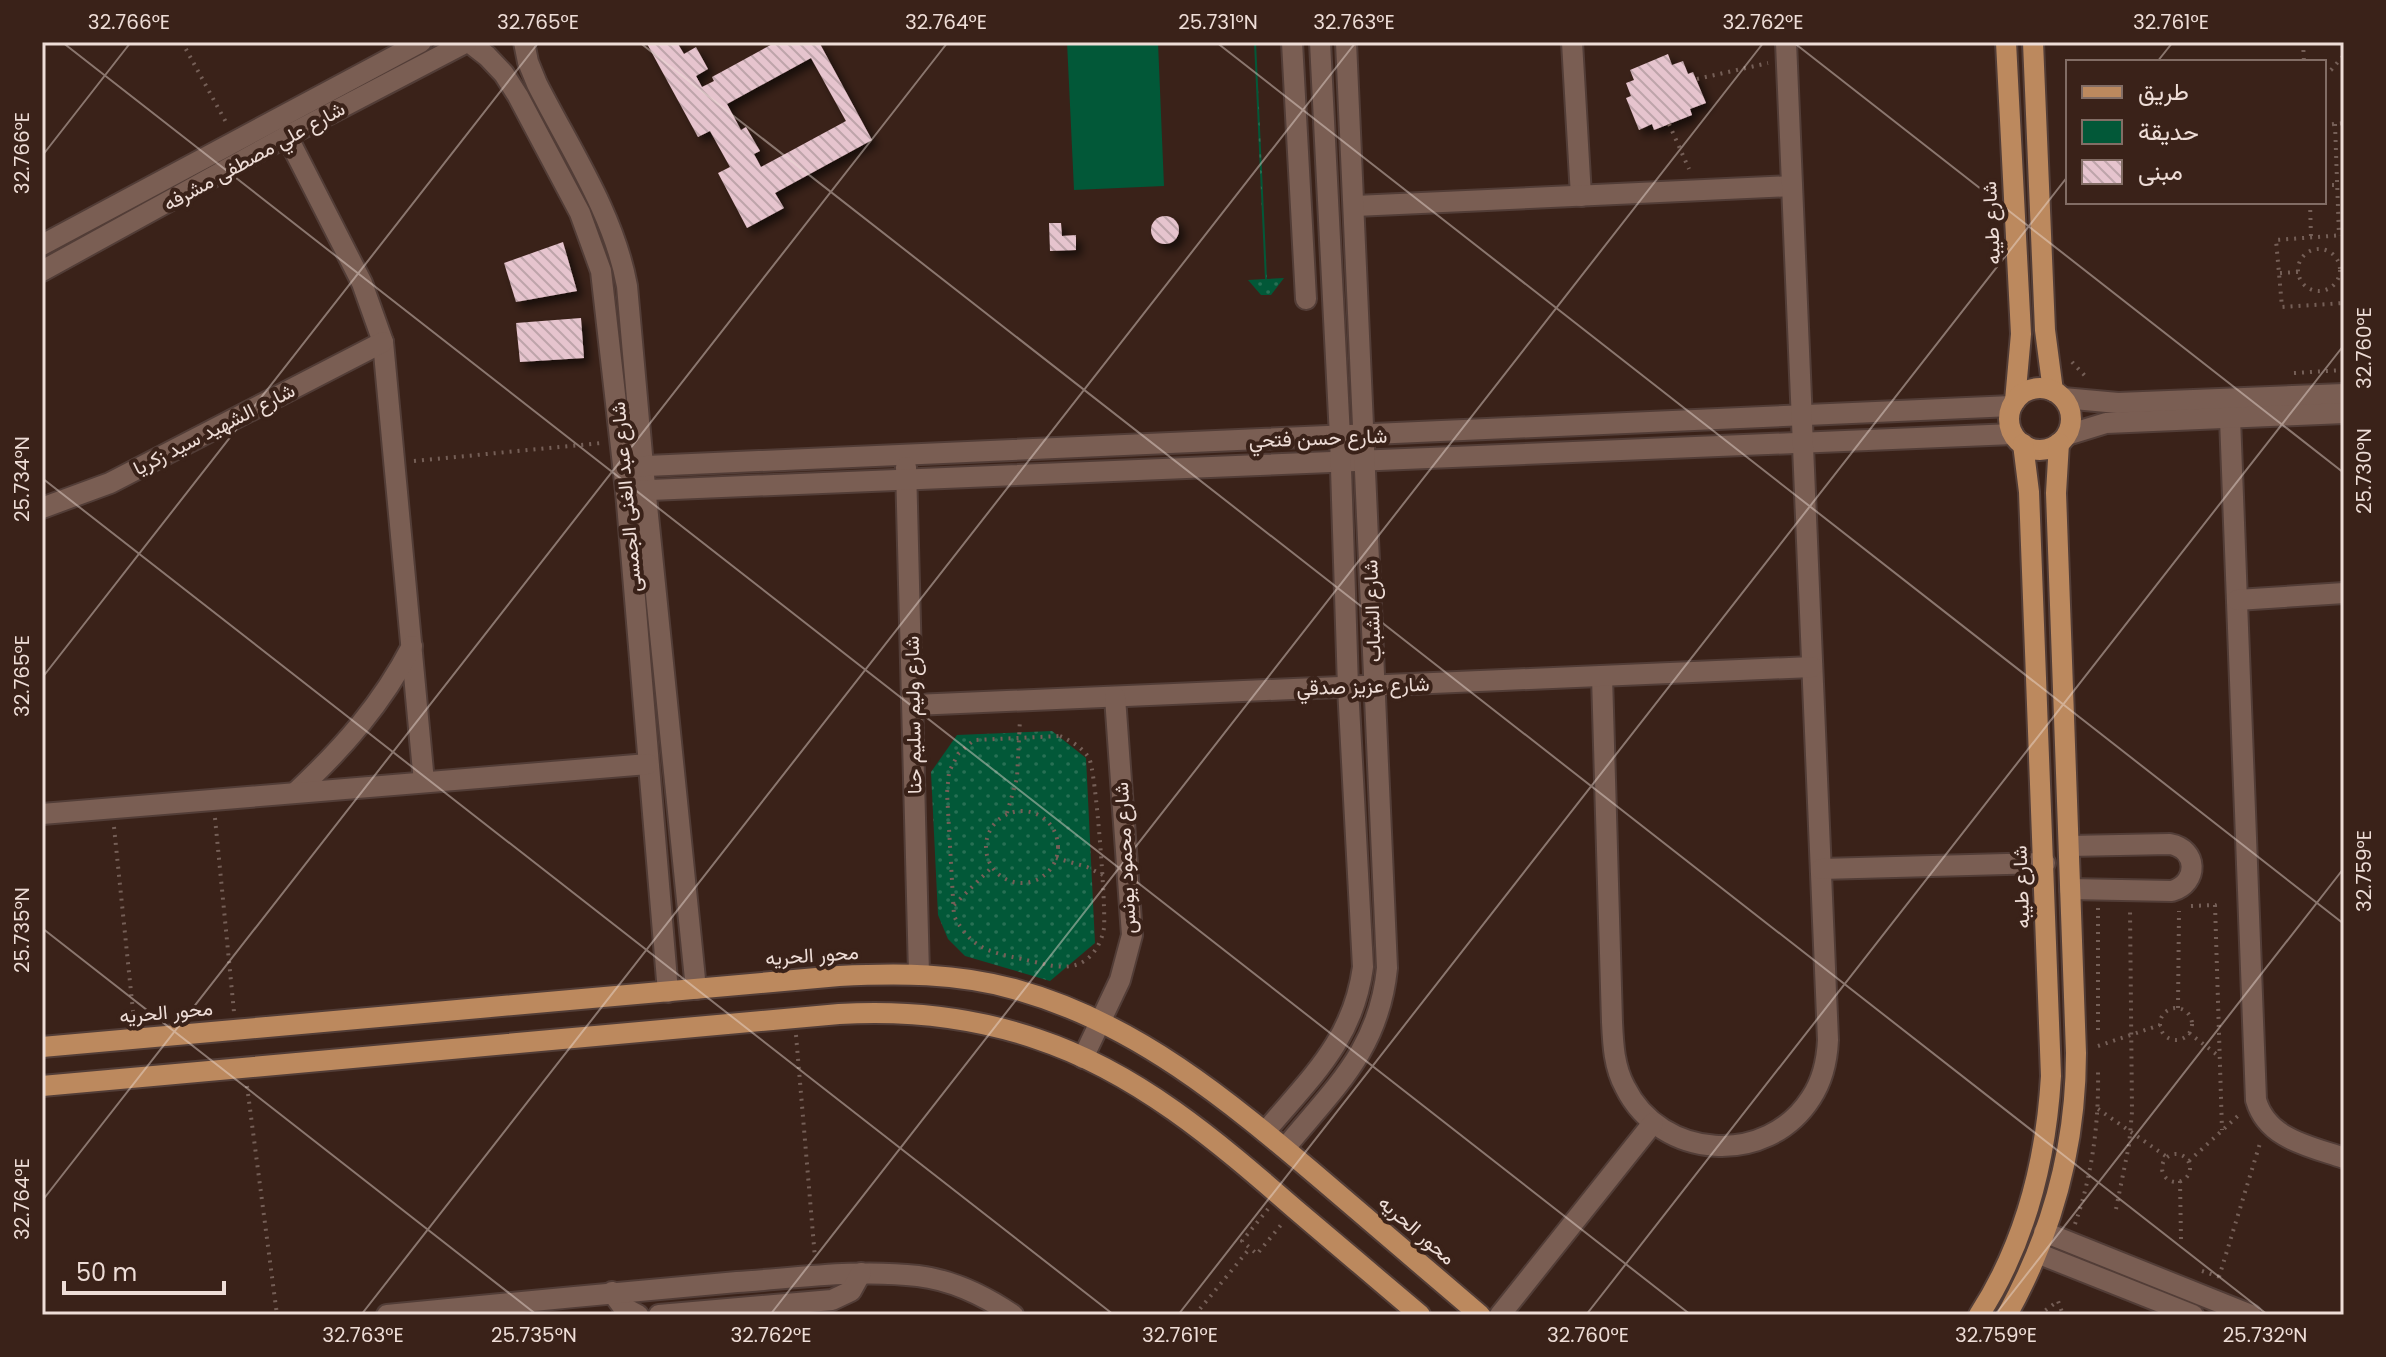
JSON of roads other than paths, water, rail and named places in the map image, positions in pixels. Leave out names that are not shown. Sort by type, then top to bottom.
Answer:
[{"type":"main road","name":"شارع طيبه","points":[[2006,42],[2021,334],[2013,404]]},
{"type":"main road","points":[[2007,1315],[2037,1253],[2061,1183],[2075,1105],[2076,1053],[2056,493],[2063,439],[2071,416],[2058,394],[2045,330],[2033,42]]},
{"type":"main road","points":[[2058,394],[2035,388],[2026,391],[2013,404],[2009,415],[2018,439],[2041,450],[2063,439]]},
{"type":"main road","name":"شارع طيبه","points":[[1979,1315],[2006,1265],[2038,1173],[2047,1125],[2051,1052],[2030,507],[2018,439]]},
{"type":"main road","name":"محور الحريه","points":[[42,1047],[839,976],[919,974],[968,979],[1016,990],[1101,1022],[1192,1074],[1285,1148],[1480,1315]]},
{"type":"main road","points":[[42,1086],[868,1012],[954,1018],[1011,1031],[1083,1058],[1170,1107],[1220,1145],[1420,1315]]},
{"type":"street","name":"شارع علي مصطفى مشرفه","points":[[42,245],[421,42]]},
{"type":"street","name":"شارع علي مصطفى مشرفه","points":[[42,271],[287,136],[468,42]]},
{"type":"street","name":"شارع عبد الغنى الجمسى","points":[[468,42],[504,74],[518,96],[589,233],[605,291],[621,441],[633,466]]},
{"type":"street","name":"شارع عبد الغنى الجمسى","points":[[524,42],[537,84],[609,225],[623,265],[633,466],[696,989]]},
{"type":"street","points":[[1292,42],[1306,299]]},
{"type":"street","name":"شارع الشباب","points":[[1265,1132],[1339,1041],[1352,1015],[1360,987],[1363,948],[1348,687],[1340,437],[1320,42]]},
{"type":"street","name":"شارع الشباب","points":[[1285,1148],[1361,1054],[1372,1034],[1385,991],[1387,944],[1346,42]]},
{"type":"street","points":[[1572,42],[1581,196]]},
{"type":"street","points":[[1602,676],[1616,1065],[1624,1087],[1636,1106],[1669,1134],[1696,1144],[1726,1147],[1746,1144],[1783,1128],[1811,1098],[1827,1060],[1828,1040],[1786,50]]},
{"type":"street","points":[[287,136],[362,283],[383,342],[424,782]]},
{"type":"street","points":[[1355,206],[1792,186]]},
{"type":"street","name":"شارع الشهيد سيد زكريا","points":[[42,508],[110,483],[383,342]]},
{"type":"street","points":[[2058,394],[2118,403],[2344,394]]},
{"type":"street","name":"شارع حسن فتحي","points":[[633,466],[1364,436],[2013,404]]},
{"type":"street","points":[[2063,439],[2106,423],[2344,413]]},
{"type":"street","points":[[2230,418],[2256,1100],[2266,1122],[2287,1137],[2344,1158]]},
{"type":"street","name":"شارع حسن فتحي","points":[[636,491],[1802,443],[2018,439]]},
{"type":"street","name":"شارع وليم سليم حنا","points":[[905,455],[919,974]]},
{"type":"street","name":"شارع عبد الغنى الجمسى","points":[[636,491],[648,764],[668,992]]},
{"type":"street","points":[[2237,600],[2344,593]]},
{"type":"street","points":[[296,792],[351,739],[395,679],[412,646]]},
{"type":"street","name":"شارع عزيز صدقي","points":[[914,705],[1812,667]]},
{"type":"street","name":"شارع محمود يونس","points":[[1083,1058],[1127,958],[1132,935],[1115,697]]},
{"type":"street","points":[[42,814],[648,764]]},
{"type":"street","points":[[2069,846],[2177,845],[2188,854],[2192,874],[2179,889],[2130,903],[2070,889]]},
{"type":"street","points":[[1821,869],[2045,863]]},
{"type":"street","points":[[1500,1315],[1653,1123]]},
{"type":"street","points":[[2044,1232],[2251,1315]]},
{"type":"street","points":[[2037,1253],[2193,1315]]},
{"type":"street","points":[[659,1315],[832,1300],[851,1291],[861,1273]]},
{"type":"street","points":[[387,1315],[510,1309],[612,1292],[861,1273],[920,1276],[948,1282],[974,1292],[1013,1315]]},
{"type":"street","points":[[612,1292],[623,1307],[638,1315]]}]
